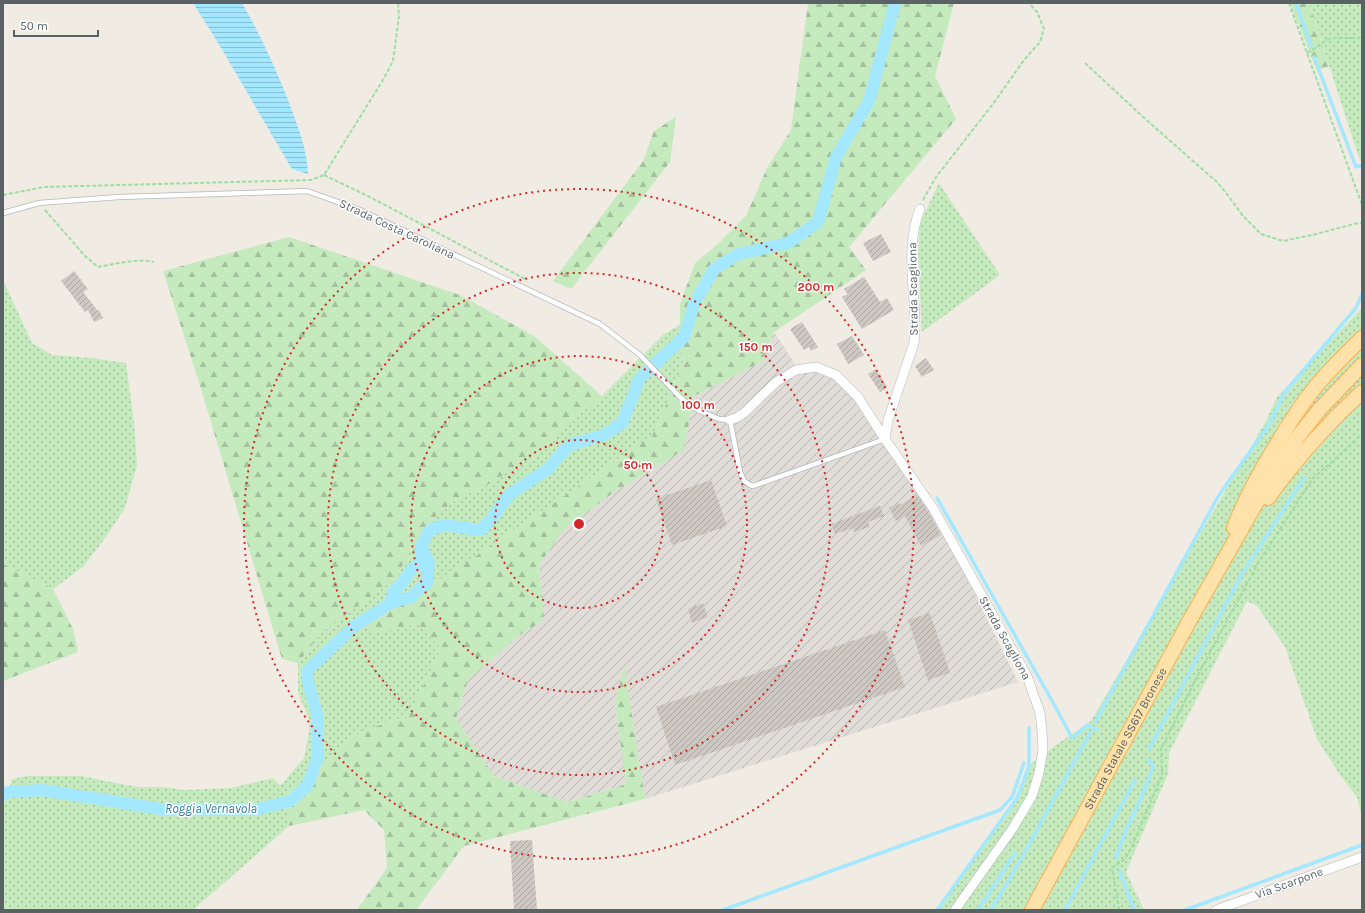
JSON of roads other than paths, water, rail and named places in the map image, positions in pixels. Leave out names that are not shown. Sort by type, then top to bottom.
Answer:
[{"type":"main road","points":[[1220,568],[1238,516],[1252,486],[1280,438],[1316,386],[1336,363],[1362,338]]},
{"type":"main road","points":[[1220,568],[1263,491],[1297,438],[1319,410],[1362,365]]},
{"type":"main road","points":[[1220,568],[1286,473],[1328,425],[1362,392]]},
{"type":"main road","name":"Strada Statale SS617 Bronese","points":[[1032,910],[1191,618],[1220,568]]},
{"type":"street","name":"Strada Scagliona","points":[[885,438],[888,420],[914,343],[916,325],[913,287],[912,240],[915,220],[920,209]]},
{"type":"street","name":"Strada Scagliona","points":[[730,420],[744,413],[776,382],[796,370],[816,367],[836,375],[858,397],[933,508],[1027,676],[1040,713],[1043,750],[1039,773],[1032,796],[1013,828],[955,910]]},
{"type":"street","name":"Via Scarpone","points":[[1216,910],[1362,856]]},
{"type":"lane","name":"Strada Costa Caroliana","points":[[3,213],[39,203],[119,197],[307,191],[360,210],[600,324],[640,355],[680,397],[700,411],[730,420]]},
{"type":"lane","points":[[730,420],[740,472],[744,481],[753,486],[885,438]]},
{"type":"water","points":[[193,3],[242,3],[267,51],[288,100],[304,145],[308,174],[292,169]]},
{"type":"waterway","name":"Roggia Vernavola","points":[[3,795],[8,792],[42,790],[167,810],[255,810],[290,801],[307,786],[318,757],[318,717],[309,686],[307,671],[353,627],[391,603],[411,597],[427,582],[429,563],[421,546],[430,530],[444,525],[481,530],[510,494],[548,469],[569,445],[604,435],[622,423],[640,378],[684,337],[694,304],[714,269],[738,254],[788,243],[818,222],[836,157],[869,101],[895,3]]},
{"type":"waterway","points":[[1296,3],[1311,46]]},
{"type":"waterway","points":[[1314,57],[1356,167],[1362,165]]},
{"type":"waterway","points":[[1095,722],[1219,495],[1270,423],[1284,393],[1356,308],[1362,294]]},
{"type":"waterway","points":[[1149,749],[1242,574],[1304,478]]},
{"type":"waterway","points":[[937,498],[1072,738],[1087,725],[1097,730]]},
{"type":"waterway","name":"Roggia Vernavola","points":[[391,603],[393,592],[403,582],[411,570],[421,563],[421,547]]},
{"type":"waterway","points":[[937,910],[1017,798],[1029,766],[1029,728]]},
{"type":"waterway","points":[[991,910],[1020,861],[1090,733]]},
{"type":"waterway","points":[[1116,858],[1153,766],[1148,759]]},
{"type":"waterway","points":[[723,910],[1000,810],[1012,797],[1024,763]]},
{"type":"waterway","points":[[1065,910],[1135,780]]},
{"type":"waterway","points":[[1185,910],[1362,845]]},
{"type":"waterway","points":[[978,910],[1015,853]]},
{"type":"waterway","points":[[1120,872],[1134,910]]}]
